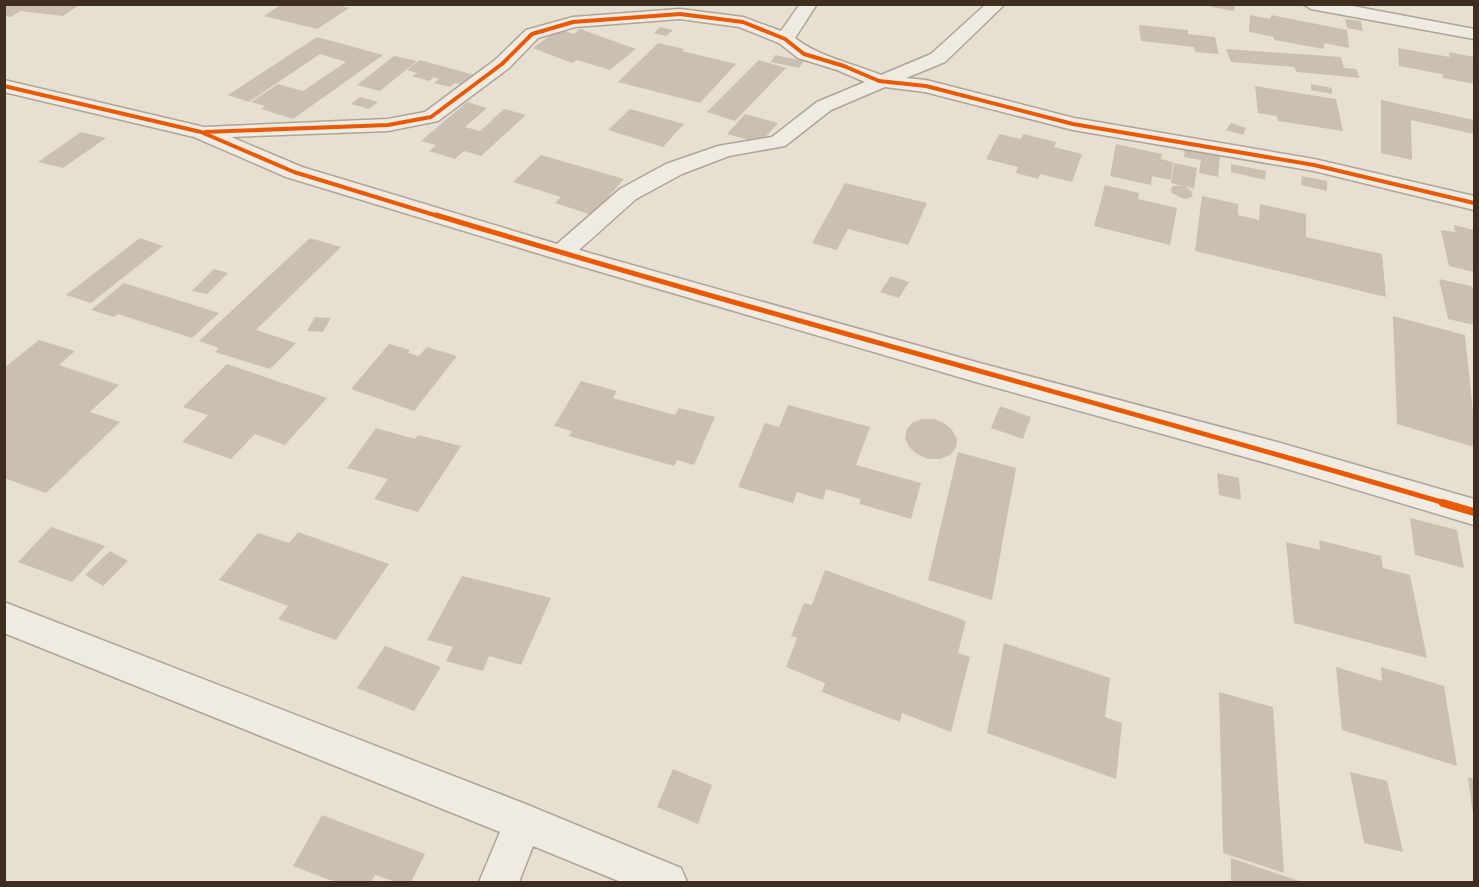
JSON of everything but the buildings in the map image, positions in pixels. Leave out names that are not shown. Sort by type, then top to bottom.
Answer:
[{"type":"street","points":[[785,39],[809,4]]},
{"type":"street","points":[[561,253],[628,194],[674,169],[725,150],[778,142],[824,106],[938,58],[997,4]]},
{"type":"street","points":[[1311,4],[1474,34]]},
{"type":"street","points":[[201,132],[388,124],[430,117],[502,64],[531,34],[573,22],[680,14],[743,22],[785,39],[804,54],[844,66],[879,81],[926,86],[1073,124],[1314,165],[1474,203]]},
{"type":"street","points":[[7,89],[201,132],[294,172],[561,253],[976,372],[1277,454],[1474,512]]},
{"type":"street","points":[[4,617],[523,822],[667,882]]},
{"type":"street","points":[[499,882],[523,822]]},
{"type":"cycle path","points":[[205,132],[388,125],[431,117],[502,64],[532,34],[573,22],[680,14],[743,22],[785,39],[804,54],[844,66],[879,81],[926,86],[1073,124],[1314,165],[1474,203]]},
{"type":"cycle path","points":[[4,86],[201,132],[294,172],[561,253],[976,372],[1277,454],[1474,512]]}]
